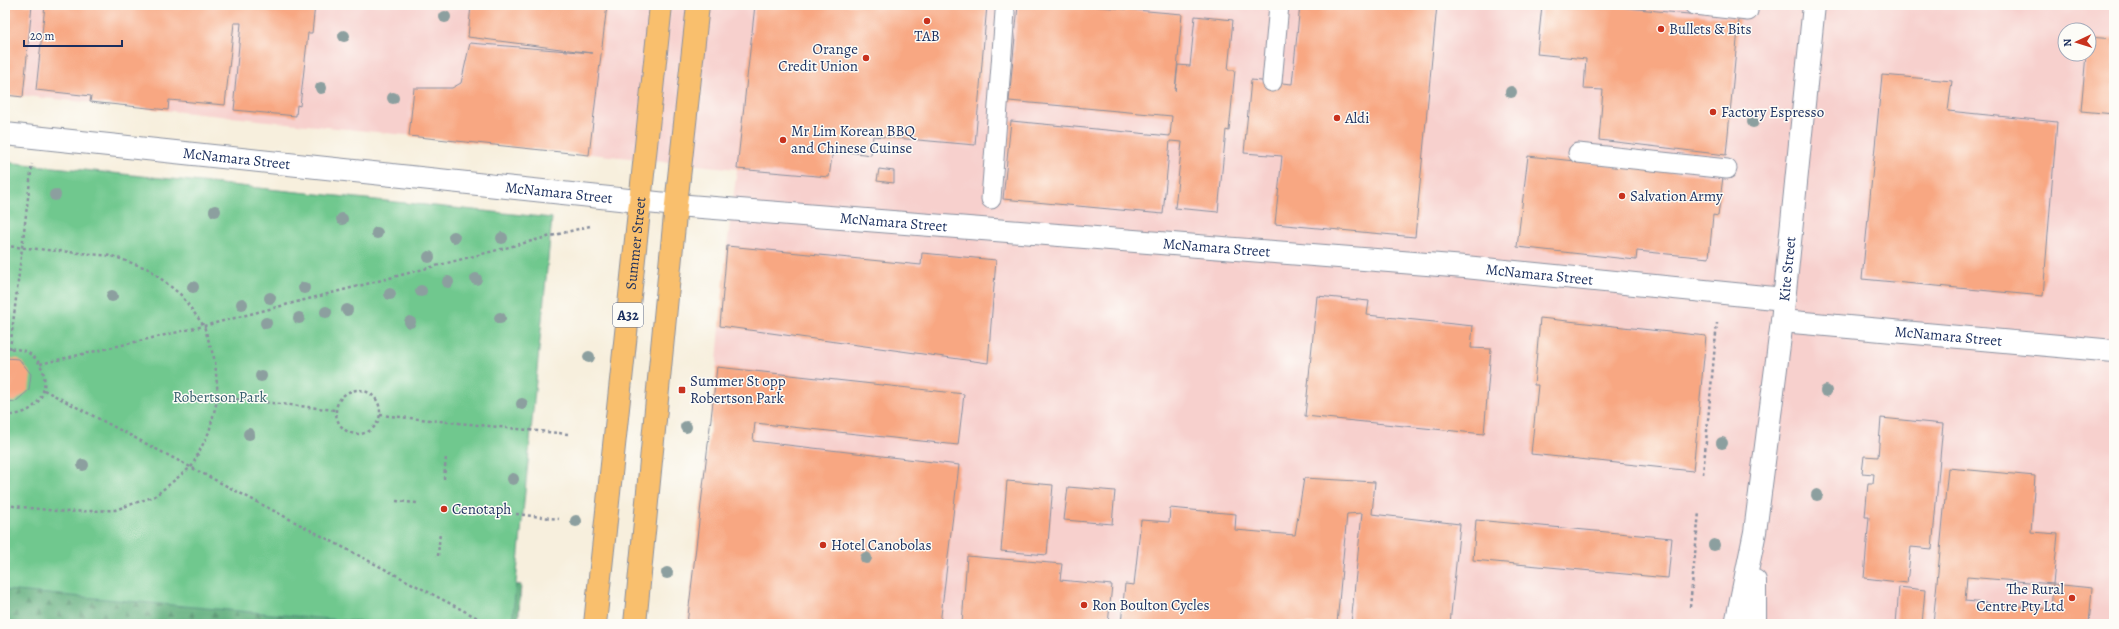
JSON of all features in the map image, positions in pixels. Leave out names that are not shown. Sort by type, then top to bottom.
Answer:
[{"type":"highway","name":"Summer Street","points":[[595,624],[661,5]]},
{"type":"highway","name":"A32","points":[[635,624],[676,205],[698,5]]},
{"type":"street","name":"Kite Street","points":[[1736,624],[1754,532],[1782,321],[1814,5]]},
{"type":"street","name":"McNamara Street","points":[[5,134],[676,205],[1457,267],[1784,299]]},
{"type":"street","name":"McNamara Street","points":[[1782,321],[2114,351]]},
{"type":"street","name":"Kite Street","points":[[1754,532],[1755,624]]},
{"type":"lane","points":[[1272,82],[1279,5]]},
{"type":"lane","points":[[1694,5],[1748,11]]},
{"type":"lane","points":[[991,199],[1006,12]]},
{"type":"lane","points":[[1578,152],[1728,169]]},
{"type":"path","points":[[10,349],[35,136]]},
{"type":"path","points":[[40,364],[204,326],[590,226]]},
{"type":"path","points":[[5,246],[112,256],[149,269],[181,296],[204,326],[215,361],[218,397],[209,432],[192,466],[155,496],[115,510],[65,512],[5,505]]},
{"type":"path","points":[[1703,474],[1716,324]]},
{"type":"path","points":[[5,349],[27,352],[40,364],[44,372],[44,390],[40,400],[24,413],[5,415]]},
{"type":"path","points":[[44,390],[192,466],[489,624]]},
{"type":"path","points":[[360,390],[372,396],[379,407],[380,415],[373,428],[359,434],[352,434],[339,425],[335,410],[336,404],[346,393],[360,390]]},
{"type":"path","points":[[218,397],[335,410]]},
{"type":"path","points":[[380,415],[568,434]]},
{"type":"path","points":[[444,479],[446,457]]},
{"type":"path","points":[[396,501],[417,503]]},
{"type":"path","points":[[1690,607],[1699,512]]},
{"type":"path","points":[[516,514],[559,519]]},
{"type":"path","points":[[438,556],[440,532]]},
{"type":"shaded area","points":[[5,5],[2114,5],[2114,624],[687,624],[712,418],[727,246],[737,169],[5,94]]},
{"type":"green space","name":"Robertson Park","points":[[5,162],[552,218],[512,624],[384,624],[5,590]]},
{"type":"green space","points":[[5,514],[521,585],[518,624],[5,624]]},
{"type":"building","points":[[5,5],[32,5],[23,97],[5,95]]},
{"type":"building","points":[[45,5],[315,5],[312,33],[308,33],[300,106],[297,105],[296,116],[234,110],[241,23],[234,23],[225,105],[169,100],[168,110],[90,102],[91,96],[36,90]]},
{"type":"building","points":[[471,5],[607,5],[589,155],[409,136],[414,88],[452,88],[461,83],[470,43],[592,53],[468,37]]},
{"type":"building","points":[[755,5],[987,5],[975,145],[873,136],[871,155],[833,150],[829,177],[737,169]]},
{"type":"building","points":[[1018,5],[1078,5],[1182,14],[1175,91],[1178,65],[1190,66],[1195,16],[1233,20],[1228,70],[1235,70],[1229,131],[1226,130],[1218,212],[1175,208],[1182,142],[1170,141],[1163,214],[1003,199],[1011,121],[1170,136],[1172,116],[1009,101]]},
{"type":"building","name":"Aldi","points":[[1300,5],[1437,5],[1415,237],[1275,224],[1282,156],[1244,153],[1251,80],[1292,84]]},
{"type":"building","points":[[1542,5],[1597,5],[1739,19],[1726,155],[1599,140],[1603,90],[1584,89],[1586,59],[1537,54]]},
{"type":"building","points":[[2097,38],[2114,39],[2114,114],[2081,111],[2085,62],[2097,62]]},
{"type":"building","points":[[1882,75],[1952,81],[1948,111],[2057,122],[2043,296],[1862,279]]},
{"type":"building","name":"Salvation Army","points":[[1528,156],[1723,177],[1718,216],[1713,215],[1709,258],[1637,251],[1636,260],[1517,247]]},
{"type":"building","points":[[879,169],[894,171],[894,183],[877,181]]},
{"type":"building","points":[[727,246],[921,265],[922,253],[996,260],[988,363],[720,326]]},
{"type":"building","points":[[1317,296],[1369,301],[1367,315],[1473,326],[1471,348],[1491,349],[1484,434],[1305,416]]},
{"type":"building","points":[[1540,318],[1706,336],[1693,471],[1531,454],[1538,385],[1534,385]]},
{"type":"building","points":[[5,358],[19,359],[31,374],[29,390],[15,402],[5,401]]},
{"type":"building","name":"Hotel Canobolas","points":[[717,367],[964,394],[958,445],[755,423],[753,441],[959,465],[940,624],[687,624]]},
{"type":"building","points":[[1881,418],[1943,424],[1932,549],[1911,547],[1907,583],[1864,578],[1869,517],[1865,517],[1868,483],[1873,483],[1874,474],[1862,473],[1864,456],[1878,457]]},
{"type":"building","points":[[1948,468],[2035,476],[2031,532],[2058,534],[2053,584],[2092,588],[2089,624],[1933,624]],"holes":[[[1967,577],[2053,584],[2051,609],[1965,601]]]},
{"type":"building","points":[[1304,478],[1375,482],[1372,514],[1460,524],[1450,624],[1351,624],[1362,513],[1347,514],[1337,624],[1121,624],[1125,584],[1134,585],[1141,520],[1169,522],[1170,508],[1236,514],[1235,530],[1295,535]]},
{"type":"building","points":[[1007,481],[1053,485],[1047,555],[1001,551]]},
{"type":"building","points":[[1068,487],[1115,491],[1112,524],[1064,520]]},
{"type":"building","points":[[1476,520],[1672,538],[1668,578],[1473,560]]},
{"type":"building","points":[[967,556],[1062,564],[1060,580],[1112,585],[1108,624],[962,624]]},
{"type":"building","points":[[1899,587],[1925,590],[1922,624],[1896,624]]},
{"type":"place","name":"TAB","points":[[927,21]]},
{"type":"place","name":"Bullets & Bits","points":[[1661,29]]},
{"type":"place","name":"Orange Credit Union","points":[[866,58]]},
{"type":"place","name":"Factory Espresso","points":[[1713,112]]},
{"type":"place","name":"Aldi","points":[[1337,118]]},
{"type":"place","name":"Mr Lim Korean BBQ and Chinese Cuinse","points":[[783,140]]},
{"type":"place","name":"Salvation Army","points":[[1622,196]]},
{"type":"place","name":"Summer St opp Robertson Park","points":[[682,390]]},
{"type":"place","name":"Cenotaph","points":[[444,509]]},
{"type":"place","name":"Hotel Canobolas","points":[[823,545]]},
{"type":"place","name":"The Rural Centre Pty Ltd","points":[[2072,598]]},
{"type":"place","name":"Ron Boulton Cycles","points":[[1084,605]]}]
